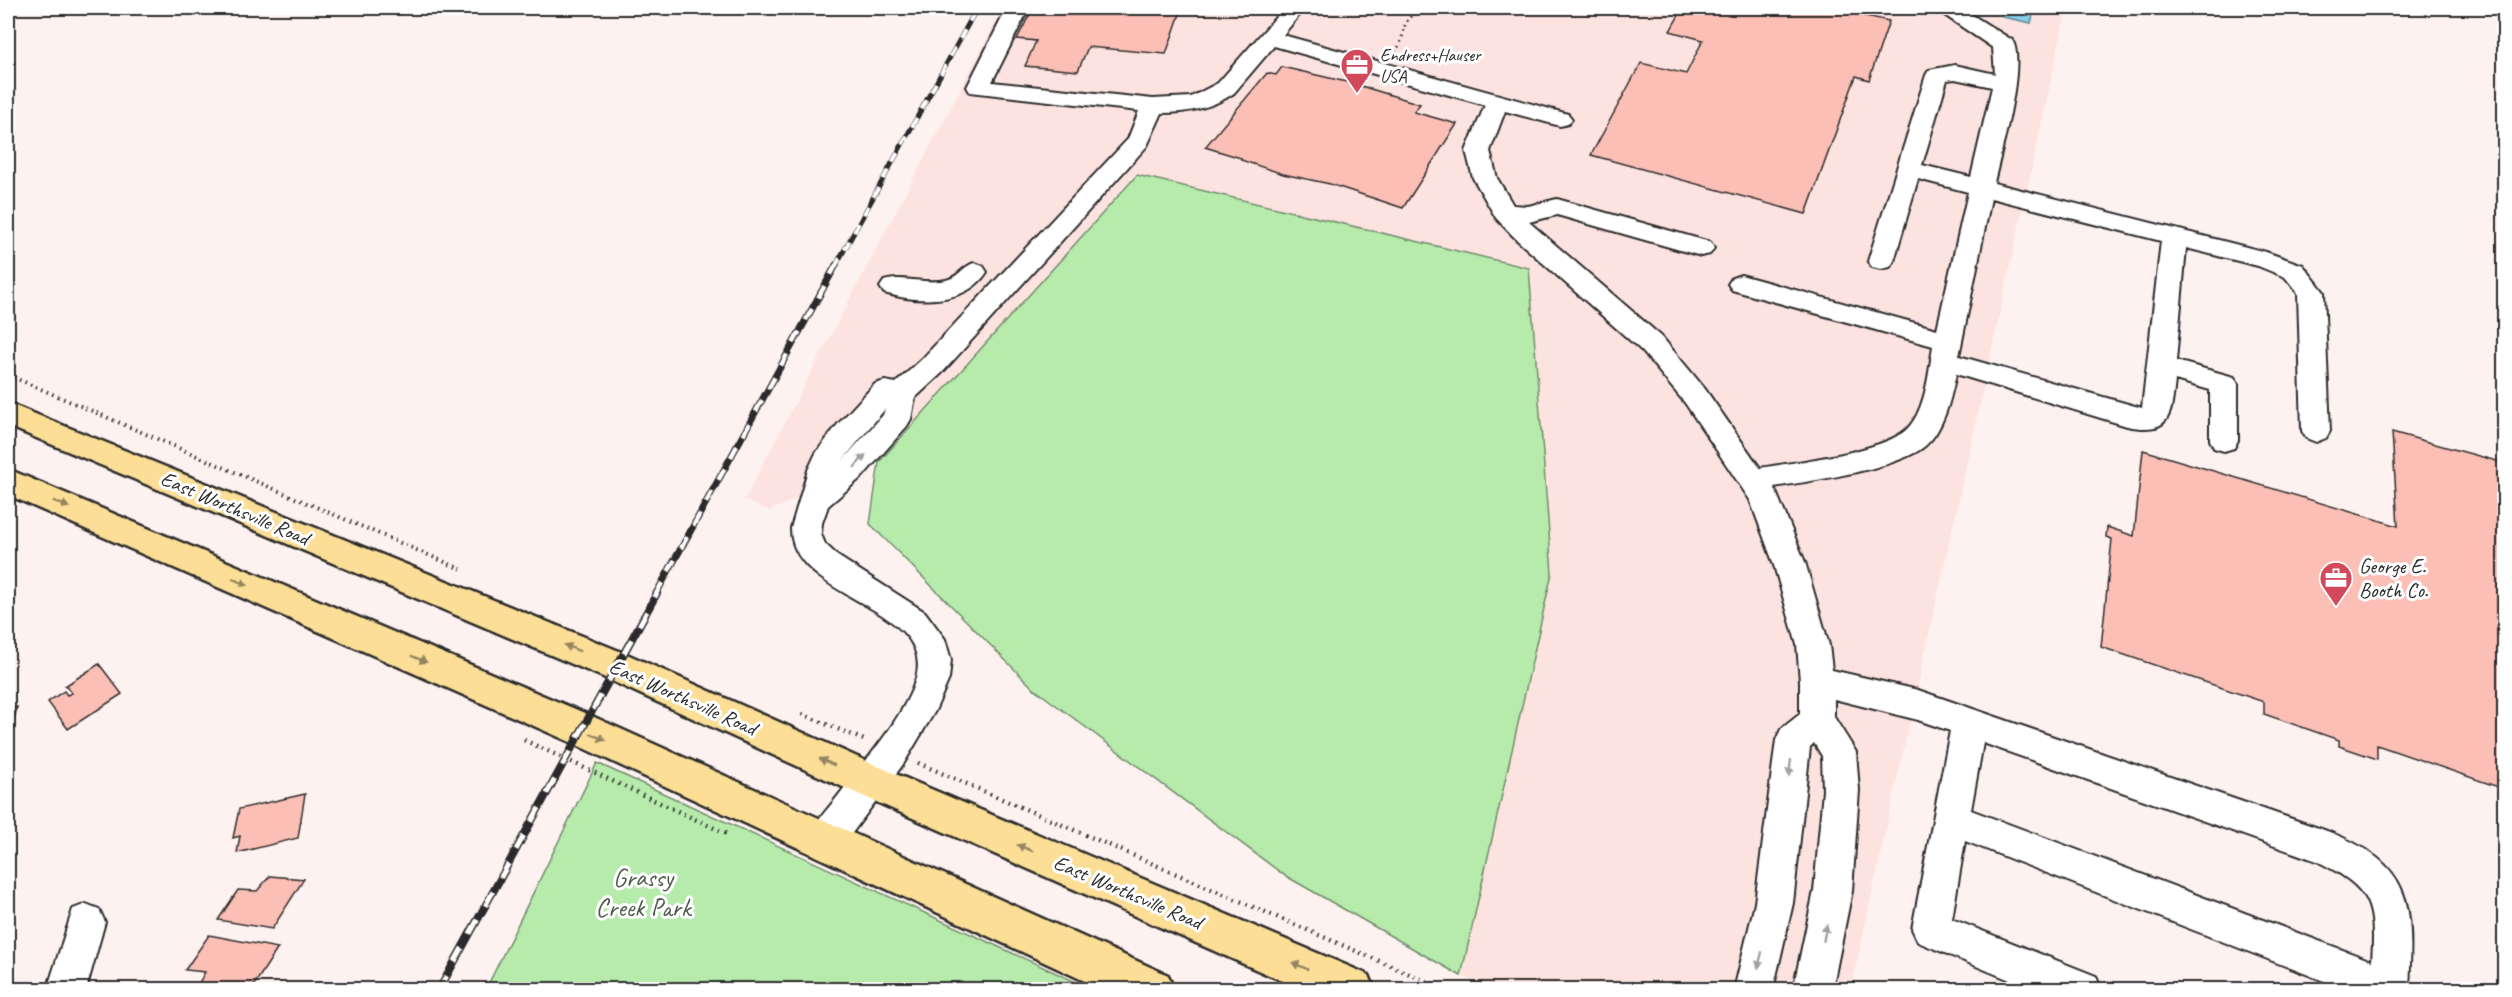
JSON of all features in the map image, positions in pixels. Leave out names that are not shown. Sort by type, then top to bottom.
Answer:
[{"type":"main road","name":"East Worthsville Road","points":[[8,414],[616,666],[870,781],[1354,990]]},
{"type":"main road","points":[[8,481],[581,729],[1153,990]]},
{"type":"street","points":[[1018,8],[978,87],[1169,107],[1203,102],[1216,96],[1226,88],[1295,8]]},
{"type":"street","points":[[1753,480],[1890,451],[1916,438],[1927,420],[1939,388],[2006,74],[2004,45],[1947,8]]},
{"type":"street","points":[[1268,38],[1560,119]]},
{"type":"street","points":[[1881,261],[1937,75],[1955,72],[2004,83]]},
{"type":"street","points":[[1498,100],[1478,151],[1485,178],[1505,212],[1534,241],[1652,344],[1695,396],[1764,496],[1789,562],[1813,645],[1817,681],[1816,720],[1839,752],[1840,790],[1833,891],[1812,990]]},
{"type":"street","points":[[825,840],[870,781],[921,705],[932,685],[935,660],[929,640],[907,615],[816,554],[806,537],[806,517],[815,498],[853,468],[897,419],[893,392],[932,366],[1139,141],[1153,106]]},
{"type":"street","points":[[1909,169],[1980,189],[2007,192],[2266,260],[2294,271],[2311,292],[2316,431]]},
{"type":"street","points":[[1505,212],[1528,214],[1557,207],[1701,248]]},
{"type":"street","points":[[1741,284],[1946,351],[2127,416],[2150,420],[2158,408],[2174,237]]},
{"type":"street","points":[[893,287],[952,290],[968,281],[974,272]]},
{"type":"street","points":[[2162,367],[2224,384],[2224,440]]},
{"type":"street","points":[[1817,681],[1918,705],[2327,848],[2365,868],[2380,884],[2389,902],[2392,942],[2389,988],[1951,819]]},
{"type":"street","points":[[1753,990],[1774,903],[1793,740],[1816,720]]},
{"type":"street","points":[[1969,723],[1931,929],[2082,990]]},
{"type":"street","points":[[66,990],[86,922]]},
{"type":"path","points":[[1377,67],[1400,48],[1401,28],[1408,17],[1421,8]]},
{"type":"path","points":[[522,739],[728,834]]},
{"type":"shaded area","points":[[1003,8],[2067,8],[1851,989],[1498,990],[1461,976],[1552,573],[1137,175],[879,462],[769,511],[744,500]]},
{"type":"green space","points":[[1137,175],[1529,268],[1552,573],[1461,976],[1284,875],[1033,688],[870,524],[879,462]]},
{"type":"green space","name":"Grassy Creek Park","points":[[597,763],[1091,989],[486,989]]},
{"type":"water","points":[[1997,8],[2035,8],[2031,23],[2003,17]]},
{"type":"building","points":[[1033,8],[1182,8],[1166,54],[1088,47],[1078,71],[1025,66],[1036,41],[1017,39]]},
{"type":"building","points":[[1683,8],[1829,8],[1889,21],[1869,80],[1856,76],[1806,214],[1591,155],[1641,63],[1686,74],[1703,40],[1670,31]]},
{"type":"building","points":[[1282,67],[1351,83],[1420,104],[1414,112],[1457,124],[1403,208],[1330,184],[1283,174],[1205,147],[1267,73],[1276,75]]},
{"type":"building","points":[[2392,432],[2504,463],[2504,789],[2377,745],[2377,759],[2339,746],[2339,740],[2264,714],[2264,702],[2101,647],[2112,539],[2106,537],[2107,527],[2134,536],[2143,450],[2398,526]]},
{"type":"building","points":[[99,664],[122,694],[68,729],[48,702],[64,691],[67,695],[72,693],[65,686]]},
{"type":"building","points":[[17,707],[8,747],[8,710]]},
{"type":"building","points":[[305,794],[298,838],[237,853],[240,836],[233,838],[239,809]]},
{"type":"building","points":[[270,876],[304,879],[272,929],[218,920],[238,890],[257,891]]},
{"type":"building","points":[[209,935],[278,948],[251,990],[195,990],[205,972],[185,970]]},
{"type":"railway","points":[[835,267],[977,8]]},
{"type":"railway","points":[[656,594],[836,265]]},
{"type":"railway","points":[[439,990],[657,593]]},
{"type":"place","name":"Endress+Hauser USA","points":[[1357,94]]},
{"type":"place","name":"George E. Booth Co.","points":[[2336,607]]}]
